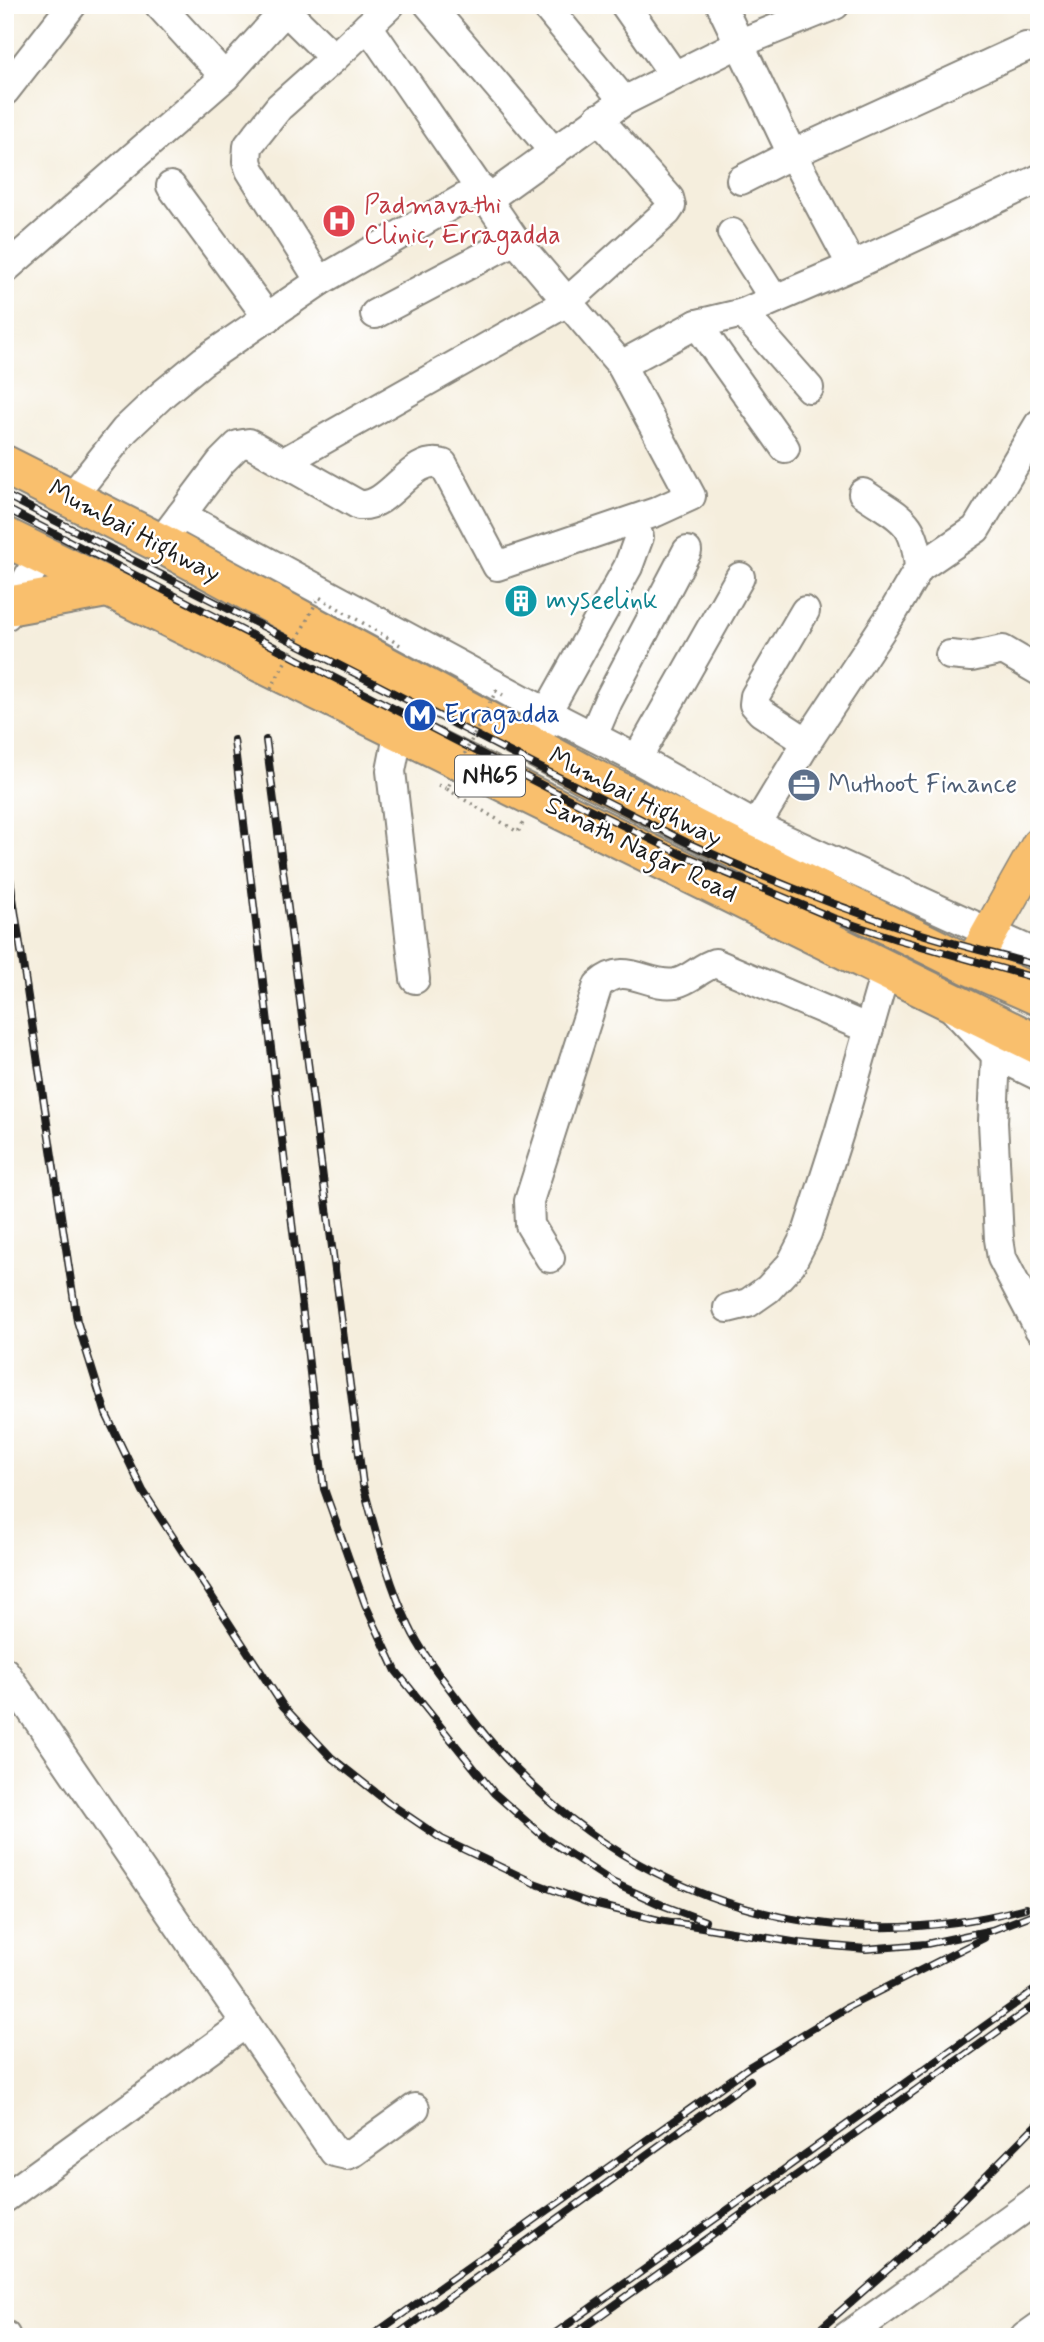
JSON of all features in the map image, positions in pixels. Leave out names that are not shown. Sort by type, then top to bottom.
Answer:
[{"type":"highway","name":"Mumbai Highway","points":[[5,465],[71,498],[170,529],[340,621],[513,737],[644,803],[771,865],[989,954]]},
{"type":"highway","name":"Sanath Nagar Road","points":[[16,550],[106,588],[941,996],[1014,1043]]},
{"type":"highway","points":[[9,611],[106,588]]},
{"type":"highway","points":[[625,841],[644,803]]},
{"type":"highway","points":[[752,903],[771,865]]},
{"type":"highway","name":"NH65","points":[[989,954],[1034,994]]},
{"type":"main road","points":[[989,954],[1039,845]]},
{"type":"main road","points":[[989,954],[1039,883]]},
{"type":"street","points":[[6,89],[72,5]]},
{"type":"street","points":[[159,5],[225,77]]},
{"type":"street","points":[[320,281],[250,170],[247,161],[248,146],[279,107],[390,5]]},
{"type":"street","points":[[429,5],[554,152]]},
{"type":"street","points":[[545,5],[624,101]]},
{"type":"street","points":[[625,5],[674,75]]},
{"type":"street","points":[[721,5],[792,154],[852,266]]},
{"type":"street","points":[[71,498],[125,430],[164,393],[203,361],[320,281],[484,194],[554,152],[624,101],[738,44],[835,5]]},
{"type":"street","points":[[5,269],[225,77],[285,7],[334,58]]},
{"type":"street","points":[[170,529],[220,462],[238,446],[249,443],[359,505],[368,506],[376,503],[421,466],[434,461],[443,464],[497,566],[656,512],[691,496],[621,365],[515,240],[368,26]]},
{"type":"street","points":[[741,180],[1026,47]]},
{"type":"street","points":[[284,462],[567,302],[667,212],[671,206],[669,198],[598,118]]},
{"type":"street","points":[[621,365],[697,324],[743,313],[852,266],[1039,179]]},
{"type":"street","points":[[171,186],[268,318]]},
{"type":"street","points":[[732,233],[774,299]]},
{"type":"street","points":[[375,314],[515,240]]},
{"type":"street","points":[[743,313],[809,388]]},
{"type":"street","points":[[697,324],[785,448]]},
{"type":"street","points":[[756,826],[919,568],[976,529],[1039,424]]},
{"type":"street","points":[[863,493],[908,524],[918,548],[919,568]]},
{"type":"street","points":[[513,737],[553,715],[628,567],[639,537]]},
{"type":"street","points":[[9,611],[16,550]]},
{"type":"street","points":[[593,736],[608,701],[687,551]]},
{"type":"street","points":[[637,759],[740,577]]},
{"type":"street","points":[[805,611],[755,696],[754,704],[761,712],[807,742]]},
{"type":"street","points":[[340,621],[553,715],[989,954],[1039,955]]},
{"type":"street","points":[[950,655],[971,657],[1003,650],[1039,671]]},
{"type":"street","points":[[398,730],[391,771],[415,979]]},
{"type":"street","points":[[550,1258],[530,1225],[529,1200],[598,985],[608,976],[630,974],[678,983],[704,966],[715,963],[869,1029]]},
{"type":"street","points":[[728,1308],[748,1303],[768,1289],[792,1264],[807,1233],[886,969]]},
{"type":"street","points":[[1014,1043],[1039,1076]]},
{"type":"street","points":[[1014,1043],[993,1122],[999,1238],[1002,1258],[1039,1329]]},
{"type":"street","points":[[5,1672],[334,2152],[347,2155],[354,2152],[415,2108]]},
{"type":"street","points":[[5,2198],[245,2024]]},
{"type":"street","points":[[846,2337],[1039,2197]]},
{"type":"street","points":[[1025,2337],[1039,2327]]},
{"type":"path","points":[[271,688],[319,597],[400,645]]},
{"type":"path","points":[[447,789],[496,691],[503,695]]},
{"type":"path","points":[[438,785],[518,832]]},
{"type":"railway","points":[[5,495],[690,844],[853,911],[925,935],[1039,966]]},
{"type":"railway","points":[[5,508],[681,854],[833,918],[896,939],[1039,979]]},
{"type":"railway","points":[[234,740],[324,1489],[365,1604],[396,1671],[494,1793],[545,1838],[614,1883],[705,1921]]},
{"type":"railway","points":[[266,740],[363,1485],[395,1592],[425,1655],[512,1765],[572,1819],[638,1863],[709,1896],[784,1917],[862,1927],[943,1924],[1025,1908]]},
{"type":"railway","points":[[5,845],[77,1321],[106,1414],[143,1491],[283,1706],[332,1758],[389,1803],[442,1839],[534,1883],[589,1903],[659,1920],[799,1943],[866,1949],[926,1944],[992,1930],[1039,1912]]},
{"type":"railway","points":[[370,2337],[749,2067],[848,2007],[984,1938]]},
{"type":"railway","points":[[550,2337],[1039,1987]]},
{"type":"railway","points":[[570,2337],[1039,2002]]},
{"type":"railway","points":[[394,2337],[750,2080]]},
{"type":"railway","points":[[811,2337],[927,2235],[1039,2122]]},
{"type":"place","name":"Padmavathi Clinic, Erragadda","points":[[339,221]]},
{"type":"place","name":"myseelink","points":[[521,601]]},
{"type":"place","name":"Erragadda","points":[[420,715]]},
{"type":"place","name":"Muthoot Finance","points":[[804,785]]}]
